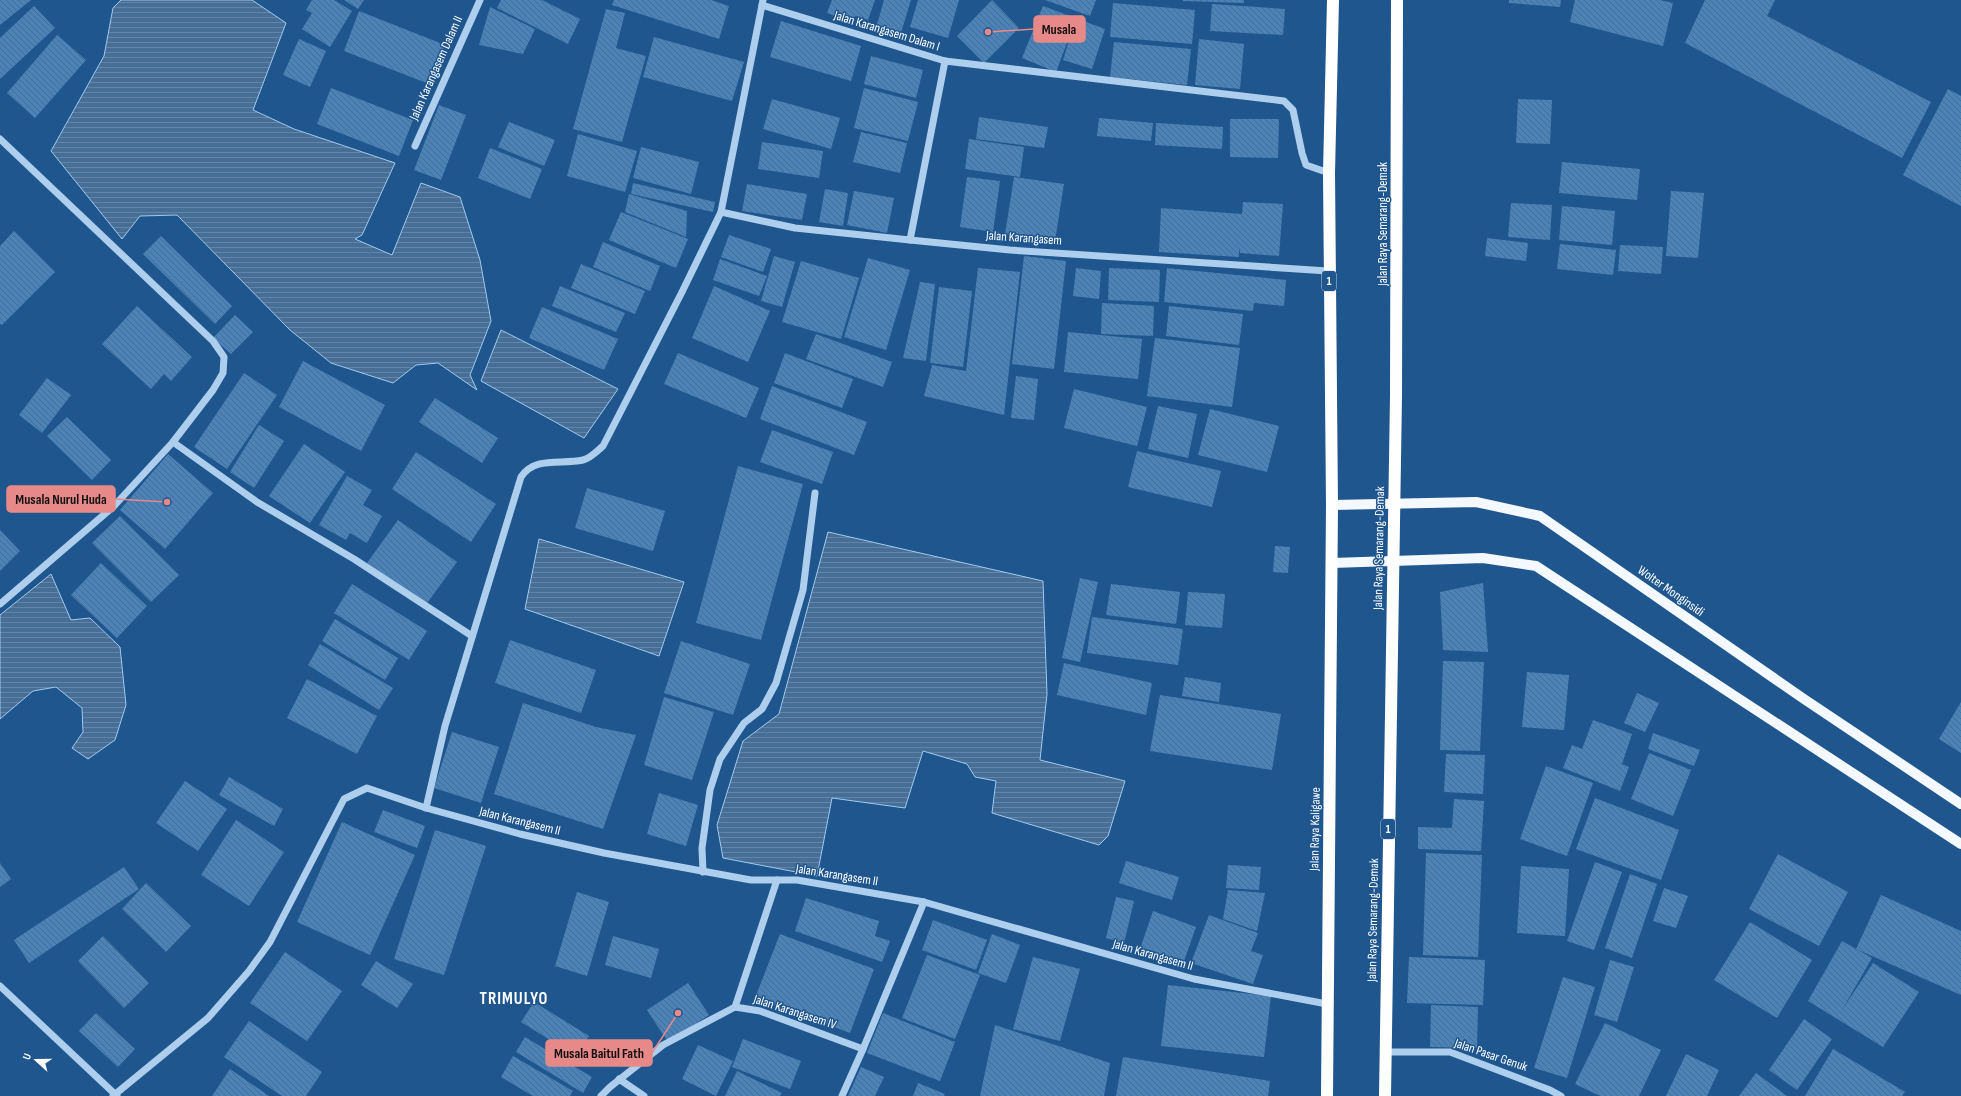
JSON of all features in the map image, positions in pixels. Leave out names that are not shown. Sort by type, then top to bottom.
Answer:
[{"type":"highway","name":"1","points":[[1332,563],[1328,271],[1333,0]]},
{"type":"highway","name":"Jalan Raya Semarang-Demak","points":[[1385,1096],[1394,503],[1397,0]]},
{"type":"highway","name":"Jalan Raya Kaligawe","points":[[1327,1096],[1332,563]]},
{"type":"main road","name":"Wolter Monginsidi","points":[[1332,505],[1476,502],[1540,516],[1804,699],[1961,804]]},
{"type":"main road","points":[[1332,563],[1483,558],[1536,566],[1961,844]]},
{"type":"street","name":"Jalan Karangasem Dalam II","points":[[415,146],[480,0]]},
{"type":"street","points":[[426,808],[446,726],[521,477],[533,464],[583,460],[593,455],[603,446],[721,212],[763,3]]},
{"type":"street","name":"Jalan Karangasem Dalam I","points":[[763,3],[945,61],[910,240]]},
{"type":"street","points":[[945,61],[1284,101],[1293,110],[1306,165],[1329,173]]},
{"type":"street","points":[[0,139],[213,341],[224,357],[223,374],[213,390],[173,442],[114,506],[0,604]]},
{"type":"street","name":"Jalan Karangasem","points":[[721,212],[795,228],[910,240],[1018,250],[1328,271]]},
{"type":"street","points":[[173,442],[257,502],[354,559],[472,636]]},
{"type":"street","points":[[703,872],[702,848],[709,797],[720,759],[744,723],[762,709],[776,683],[803,590],[815,493]]},
{"type":"street","name":"Jalan Karangasem II","points":[[115,1095],[208,1018],[249,972],[270,942],[344,799],[367,788],[426,808],[520,834],[604,853],[751,880],[797,880],[924,902],[1194,979],[1327,1004]]},
{"type":"street","points":[[734,1007],[777,880]]},
{"type":"street","points":[[842,1096],[924,902]]},
{"type":"street","points":[[0,986],[115,1095]]},
{"type":"street","name":"Jalan Karangasem IV","points":[[601,1096],[619,1079],[664,1045],[734,1007],[760,1011],[863,1049]]},
{"type":"street","name":"Jalan Pasar Genuk","points":[[1385,1052],[1450,1052],[1515,1076],[1550,1093],[1561,1096]]},
{"type":"street","points":[[619,1079],[644,1096]]},
{"type":"water","points":[[121,0],[252,0],[286,23],[253,110],[294,129],[395,163],[362,235],[355,239],[392,255],[421,183],[460,197],[480,260],[491,321],[470,375],[477,390],[438,363],[416,365],[393,383],[331,363],[290,330],[177,215],[140,216],[122,239],[51,151],[104,56],[113,8]]},
{"type":"water","points":[[501,330],[618,389],[584,438],[481,381]]},
{"type":"water","points":[[828,532],[1043,581],[1047,694],[1040,760],[1125,781],[1108,836],[1099,845],[992,813],[996,781],[975,777],[967,764],[923,751],[905,808],[832,798],[817,876],[723,858],[717,825],[743,741],[779,714]]},
{"type":"water","points":[[539,539],[684,582],[659,656],[525,609]]},
{"type":"water","points":[[51,574],[71,620],[90,618],[120,647],[126,705],[115,740],[88,759],[72,748],[83,732],[82,708],[56,687],[33,691],[0,719],[0,615]]},
{"type":"building","points":[[0,0],[31,0],[0,25]]},
{"type":"building","points":[[312,0],[334,0],[352,11],[330,47],[302,29],[312,13],[306,10]]},
{"type":"building","points":[[344,0],[364,0],[358,9]]},
{"type":"building","points":[[501,0],[542,0],[580,19],[568,44],[497,8]]},
{"type":"building","points":[[614,0],[711,0],[729,6],[719,39],[612,5]]},
{"type":"building","points":[[832,0],[875,0],[868,20],[855,16],[852,22],[827,13]]},
{"type":"building","points":[[884,0],[911,0],[900,36],[876,28]]},
{"type":"building","points":[[918,0],[959,0],[948,38],[910,27]]},
{"type":"building","points":[[992,0],[1019,28],[984,63],[957,36]]},
{"type":"building","points":[[1045,0],[1096,0],[1090,16]]},
{"type":"building","points":[[1244,0],[1244,3],[1183,1]]},
{"type":"building","points":[[1509,0],[1561,0],[1560,7],[1509,3]]},
{"type":"building","points":[[1575,0],[1660,0],[1673,3],[1663,46],[1570,22]]},
{"type":"building","points":[[1705,0],[1775,0],[1767,16],[1931,102],[1902,158],[1685,43]]},
{"type":"building","points":[[1113,3],[1195,10],[1192,44],[1110,37]]},
{"type":"building","points":[[1212,4],[1285,9],[1283,35],[1210,31]]},
{"type":"building","points":[[34,6],[55,28],[0,79],[0,38]]},
{"type":"building","points":[[1043,6],[1105,29],[1092,69],[1063,60],[1074,24],[1056,72],[1022,58]]},
{"type":"building","points":[[490,7],[535,29],[523,54],[479,45]]},
{"type":"building","points":[[606,9],[625,13],[616,48],[646,56],[622,142],[573,129]]},
{"type":"building","points":[[359,11],[445,45],[429,84],[344,51]]},
{"type":"building","points":[[781,21],[861,46],[851,81],[770,57]]},
{"type":"building","points":[[57,35],[86,60],[35,118],[7,93]]},
{"type":"building","points":[[654,37],[744,62],[732,101],[643,77]]},
{"type":"building","points":[[299,39],[326,51],[310,87],[283,75]]},
{"type":"building","points":[[1199,39],[1244,44],[1240,89],[1195,85]]},
{"type":"building","points":[[1114,42],[1191,49],[1187,85],[1110,77]]},
{"type":"building","points":[[871,56],[923,70],[916,98],[864,84]]},
{"type":"building","points":[[331,88],[413,120],[399,156],[317,124]]},
{"type":"building","points":[[864,88],[918,102],[908,141],[854,128]]},
{"type":"building","points":[[1948,89],[1961,96],[1961,206],[1903,175]]},
{"type":"building","points":[[772,99],[840,118],[831,149],[763,129]]},
{"type":"building","points":[[1518,99],[1552,100],[1550,144],[1516,143]]},
{"type":"building","points":[[439,105],[466,115],[441,180],[414,170]]},
{"type":"building","points":[[979,117],[1048,127],[1044,148],[976,139]]},
{"type":"building","points":[[1099,118],[1153,123],[1151,141],[1097,136]]},
{"type":"building","points":[[1230,119],[1279,119],[1278,158],[1230,157]]},
{"type":"building","points":[[509,122],[555,140],[544,166],[498,147]]},
{"type":"building","points":[[1156,123],[1223,127],[1222,149],[1155,145]]},
{"type":"building","points":[[861,132],[907,143],[900,173],[853,162]]},
{"type":"building","points":[[578,134],[637,151],[625,192],[567,176]]},
{"type":"building","points":[[969,139],[1024,147],[1020,177],[965,169]]},
{"type":"building","points":[[762,142],[823,151],[819,178],[758,169]]},
{"type":"building","points":[[641,147],[699,162],[691,194],[633,178]]},
{"type":"building","points":[[490,148],[542,169],[530,199],[478,178]]},
{"type":"building","points":[[1562,162],[1640,169],[1637,200],[1559,193]]},
{"type":"building","points":[[967,177],[1000,181],[993,232],[960,227]]},
{"type":"building","points":[[1014,177],[1064,184],[1055,241],[1005,234]]},
{"type":"building","points":[[633,183],[715,202],[713,212],[631,194]]},
{"type":"building","points":[[747,184],[807,194],[802,220],[742,211]]},
{"type":"building","points":[[825,189],[848,193],[843,226],[819,222]]},
{"type":"building","points":[[854,191],[894,198],[887,233],[847,225]]},
{"type":"building","points":[[1671,191],[1704,193],[1698,258],[1666,256]]},
{"type":"building","points":[[629,194],[687,211],[686,237],[625,212]]},
{"type":"building","points":[[1243,202],[1283,204],[1279,256],[1240,253],[1239,247],[1239,257],[1159,252],[1161,208],[1242,214]]},
{"type":"building","points":[[1511,203],[1552,205],[1550,240],[1508,237]]},
{"type":"building","points":[[1562,206],[1615,211],[1612,245],[1559,240]]},
{"type":"building","points":[[621,212],[688,239],[676,268],[609,240]]},
{"type":"building","points":[[14,231],[55,272],[2,325],[0,324],[0,246]]},
{"type":"building","points":[[729,235],[771,249],[763,272],[721,257]]},
{"type":"building","points":[[161,236],[232,306],[215,324],[143,254]]},
{"type":"building","points":[[1487,238],[1528,243],[1526,261],[1485,256]]},
{"type":"building","points":[[603,242],[660,266],[650,291],[593,267]]},
{"type":"building","points":[[1560,244],[1616,250],[1613,275],[1557,269]]},
{"type":"building","points":[[1620,245],[1663,247],[1661,274],[1618,271]]},
{"type":"building","points":[[774,256],[795,262],[782,307],[761,301]]},
{"type":"building","points":[[1024,256],[1066,261],[1054,369],[1012,364]]},
{"type":"building","points":[[868,258],[910,270],[886,350],[844,337]]},
{"type":"building","points":[[720,259],[767,276],[759,296],[713,280]]},
{"type":"building","points":[[801,261],[859,278],[841,339],[782,322]]},
{"type":"building","points":[[581,264],[645,291],[635,314],[571,288]]},
{"type":"building","points":[[978,268],[1020,272],[1004,415],[924,396],[932,365],[966,371]]},
{"type":"building","points":[[1076,268],[1101,271],[1099,299],[1073,296]]},
{"type":"building","points":[[1109,268],[1160,270],[1159,302],[1108,300]]},
{"type":"building","points":[[1167,268],[1286,280],[1284,306],[1254,303],[1253,311],[1164,302]]},
{"type":"building","points":[[920,282],[935,284],[926,361],[903,358]]},
{"type":"building","points":[[560,286],[625,313],[616,332],[552,306]]},
{"type":"building","points":[[714,286],[770,311],[748,362],[692,338]]},
{"type":"building","points":[[939,287],[972,291],[963,367],[930,363]]},
{"type":"building","points":[[1102,303],[1154,306],[1153,336],[1101,334]]},
{"type":"building","points":[[137,306],[192,357],[171,381],[164,374],[151,389],[102,344]]},
{"type":"building","points":[[1169,306],[1243,314],[1239,345],[1166,336]]},
{"type":"building","points":[[542,307],[618,339],[604,370],[529,338]]},
{"type":"building","points":[[235,315],[253,332],[231,354],[213,338]]},
{"type":"building","points":[[1068,332],[1142,339],[1138,379],[1064,372]]},
{"type":"building","points":[[816,334],[892,362],[883,387],[806,359]]},
{"type":"building","points":[[1155,338],[1240,348],[1232,407],[1147,396]]},
{"type":"building","points":[[678,353],[759,388],[746,418],[664,384]]},
{"type":"building","points":[[785,353],[853,379],[842,408],[774,383]]},
{"type":"building","points":[[303,361],[385,405],[361,451],[279,407]]},
{"type":"building","points":[[244,373],[277,395],[227,469],[194,447]]},
{"type":"building","points":[[1016,376],[1038,379],[1034,420],[1011,418]]},
{"type":"building","points":[[47,378],[71,395],[42,433],[19,415]]},
{"type":"building","points":[[772,386],[867,422],[854,455],[760,419]]},
{"type":"building","points":[[1074,389],[1147,407],[1137,446],[1064,428]]},
{"type":"building","points":[[435,398],[498,438],[482,463],[419,422]]},
{"type":"building","points":[[1158,406],[1197,414],[1188,458],[1148,449]]},
{"type":"building","points":[[1210,409],[1279,426],[1267,472],[1198,455]]},
{"type":"building","points":[[67,417],[111,460],[92,480],[47,436]]},
{"type":"building","points":[[259,425],[284,441],[254,488],[230,472]]},
{"type":"building","points":[[772,430],[833,452],[822,484],[760,462]]},
{"type":"building","points":[[304,444],[345,472],[310,523],[269,496]]},
{"type":"building","points":[[1137,451],[1221,471],[1212,507],[1128,487]]},
{"type":"building","points":[[416,452],[496,504],[471,542],[392,489]]},
{"type":"building","points":[[168,454],[213,493],[165,549],[120,510]]},
{"type":"building","points":[[738,466],[803,484],[761,640],[696,623]]},
{"type":"building","points":[[347,476],[372,490],[363,505],[382,516],[367,543],[350,533],[346,540],[319,525]]},
{"type":"building","points":[[587,488],[665,511],[653,551],[575,528]]},
{"type":"building","points":[[120,516],[179,575],[151,602],[92,543]]},
{"type":"building","points":[[398,520],[457,562],[425,606],[367,563]]},
{"type":"building","points":[[0,530],[20,551],[0,571]]},
{"type":"building","points":[[1275,546],[1290,547],[1288,573],[1273,572]]},
{"type":"building","points":[[101,563],[147,606],[117,638],[71,595]]},
{"type":"building","points":[[1080,578],[1098,582],[1080,662],[1062,658]]},
{"type":"building","points":[[1483,583],[1488,652],[1443,650],[1440,592]]},
{"type":"building","points":[[352,584],[427,631],[409,660],[334,613]]},
{"type":"building","points":[[1111,584],[1180,592],[1176,624],[1106,615]]},
{"type":"building","points":[[1188,592],[1225,594],[1222,628],[1185,625]]},
{"type":"building","points":[[1092,617],[1183,629],[1178,665],[1087,653]]},
{"type":"building","points":[[335,619],[398,658],[385,680],[322,641]]},
{"type":"building","points":[[510,640],[596,670],[581,713],[495,683]]},
{"type":"building","points":[[681,641],[750,664],[733,715],[664,693]]},
{"type":"building","points":[[320,644],[393,688],[379,710],[308,665]]},
{"type":"building","points":[[1443,661],[1484,662],[1480,751],[1440,750]]},
{"type":"building","points":[[1064,663],[1152,683],[1146,715],[1057,695]]},
{"type":"building","points":[[1527,672],[1569,675],[1564,730],[1522,727]]},
{"type":"building","points":[[1185,677],[1221,683],[1219,702],[1182,696]]},
{"type":"building","points":[[307,679],[377,716],[357,754],[287,718]]},
{"type":"building","points":[[1637,693],[1659,703],[1645,732],[1624,723]]},
{"type":"building","points":[[1160,695],[1281,714],[1272,770],[1150,751]]},
{"type":"building","points":[[664,697],[714,712],[692,780],[644,765]]},
{"type":"building","points":[[1961,702],[1961,753],[1939,739]]},
{"type":"building","points":[[523,703],[596,727],[636,735],[603,829],[494,794]]},
{"type":"building","points":[[1593,720],[1632,734],[1622,764],[1629,767],[1620,791],[1563,768],[1572,745],[1582,749]]},
{"type":"building","points":[[452,732],[499,747],[481,803],[434,788]]},
{"type":"building","points":[[1653,733],[1700,750],[1694,766],[1648,749]]},
{"type":"building","points":[[1649,753],[1691,770],[1673,816],[1631,799]]},
{"type":"building","points":[[1446,754],[1485,755],[1483,794],[1444,792]]},
{"type":"building","points":[[1546,766],[1593,783],[1567,856],[1520,839]]},
{"type":"building","points":[[229,777],[283,809],[274,826],[219,795]]},
{"type":"building","points":[[185,781],[227,809],[198,851],[156,823]]},
{"type":"building","points":[[659,793],[698,805],[686,846],[647,834]]},
{"type":"building","points":[[1595,798],[1679,830],[1661,880],[1576,849]]},
{"type":"building","points":[[1454,799],[1484,801],[1481,851],[1418,849],[1418,827],[1452,828]]},
{"type":"building","points":[[383,810],[425,826],[417,848],[374,832]]},
{"type":"building","points":[[236,820],[284,852],[249,906],[201,875]]},
{"type":"building","points":[[342,822],[415,855],[370,955],[297,922]]},
{"type":"building","points":[[435,830],[486,846],[444,975],[394,959]]},
{"type":"building","points":[[1426,853],[1482,855],[1478,957],[1423,955]]},
{"type":"building","points":[[1778,854],[1848,892],[1819,946],[1749,909]]},
{"type":"building","points":[[1126,861],[1179,877],[1172,900],[1119,883]]},
{"type":"building","points":[[1595,862],[1622,872],[1594,950],[1567,941]]},
{"type":"building","points":[[0,863],[11,879],[0,887]]},
{"type":"building","points":[[1228,865],[1261,867],[1259,890],[1226,888]]},
{"type":"building","points":[[1521,866],[1569,869],[1565,936],[1517,933]]},
{"type":"building","points":[[124,867],[139,889],[29,963],[14,940]]},
{"type":"building","points":[[1630,874],[1657,884],[1632,958],[1605,948]]},
{"type":"building","points":[[146,883],[191,926],[166,952],[122,909]]},
{"type":"building","points":[[1664,888],[1688,896],[1676,928],[1653,921]]},
{"type":"building","points":[[1228,890],[1265,893],[1257,931],[1223,919]]},
{"type":"building","points":[[577,892],[609,902],[587,976],[555,966]]},
{"type":"building","points":[[1881,895],[1961,931],[1961,995],[1856,949]]},
{"type":"building","points":[[1116,897],[1134,901],[1124,943],[1106,938]]},
{"type":"building","points":[[806,898],[879,921],[875,936],[890,941],[882,962],[795,931]]},
{"type":"building","points":[[1153,911],[1196,927],[1183,964],[1140,949]]},
{"type":"building","points":[[1209,915],[1258,933],[1251,951],[1263,955],[1253,984],[1191,963]]},
{"type":"building","points":[[933,920],[987,940],[976,970],[922,950]]},
{"type":"building","points":[[1750,922],[1812,960],[1777,1018],[1714,980]]},
{"type":"building","points":[[780,934],[874,969],[850,1033],[755,998]]},
{"type":"building","points":[[992,934],[1020,945],[1006,983],[978,973]]},
{"type":"building","points":[[103,936],[149,983],[124,1008],[78,961]]},
{"type":"building","points":[[613,936],[659,949],[651,978],[605,965]]},
{"type":"building","points":[[1842,941],[1872,958],[1842,1010],[1873,963],[1919,992],[1883,1047],[1808,1001]]},
{"type":"building","points":[[285,952],[342,991],[307,1041],[250,1003]]},
{"type":"building","points":[[927,955],[980,975],[955,1039],[902,1018]]},
{"type":"building","points":[[1033,957],[1080,969],[1060,1041],[1013,1029]]},
{"type":"building","points":[[1409,957],[1485,960],[1483,1005],[1407,1003]]},
{"type":"building","points":[[1610,960],[1634,967],[1617,1022],[1594,1015]]},
{"type":"building","points":[[376,961],[413,984],[397,1008],[361,985]]},
{"type":"building","points":[[1563,977],[1595,987],[1567,1078],[1534,1068]]},
{"type":"building","points":[[688,983],[709,1015],[668,1042],[647,1010]]},
{"type":"building","points":[[1168,985],[1271,996],[1264,1057],[1161,1046]]},
{"type":"building","points":[[534,1002],[589,1036],[576,1056],[521,1022]]},
{"type":"building","points":[[1431,1005],[1478,1007],[1477,1048],[1430,1047]]},
{"type":"building","points":[[96,1013],[135,1049],[118,1067],[79,1031]]},
{"type":"building","points":[[883,1013],[955,1042],[940,1081],[867,1053]]},
{"type":"building","points":[[1804,1019],[1832,1039],[1797,1090],[1769,1070]]},
{"type":"building","points":[[249,1021],[322,1072],[306,1096],[282,1096],[224,1057]]},
{"type":"building","points":[[1605,1023],[1661,1050],[1639,1096],[1600,1096],[1575,1084]]},
{"type":"building","points":[[995,1025],[1110,1063],[1104,1096],[980,1096]]},
{"type":"building","points":[[525,1037],[592,1077],[583,1093],[516,1052]]},
{"type":"building","points":[[743,1039],[801,1061],[790,1089],[732,1067]]},
{"type":"building","points":[[698,1045],[733,1061],[716,1096],[682,1079]]},
{"type":"building","points":[[1833,1049],[1905,1092],[1902,1096],[1805,1096]]},
{"type":"building","points":[[1686,1054],[1719,1070],[1707,1096],[1666,1096]]},
{"type":"building","points":[[513,1056],[573,1091],[570,1096],[533,1096],[501,1077]]},
{"type":"building","points":[[1123,1057],[1270,1081],[1268,1096],[1116,1096]]},
{"type":"building","points":[[861,1067],[884,1077],[875,1096],[848,1096]]},
{"type":"building","points":[[230,1069],[269,1096],[212,1096]]},
{"type":"building","points":[[737,1071],[782,1093],[780,1096],[725,1096]]},
{"type":"building","points":[[1756,1073],[1787,1096],[1739,1096]]},
{"type":"building","points":[[918,1083],[945,1094],[944,1096],[913,1096]]},
{"type":"place","name":"Musala","points":[[988,32]]},
{"type":"place","name":"Musala Nurul Huda","points":[[167,502]]},
{"type":"place","name":"Musala Baitul Fath","points":[[678,1013]]},
{"type":"district","name":"TRIMULYO","points":[[514,999]]}]
